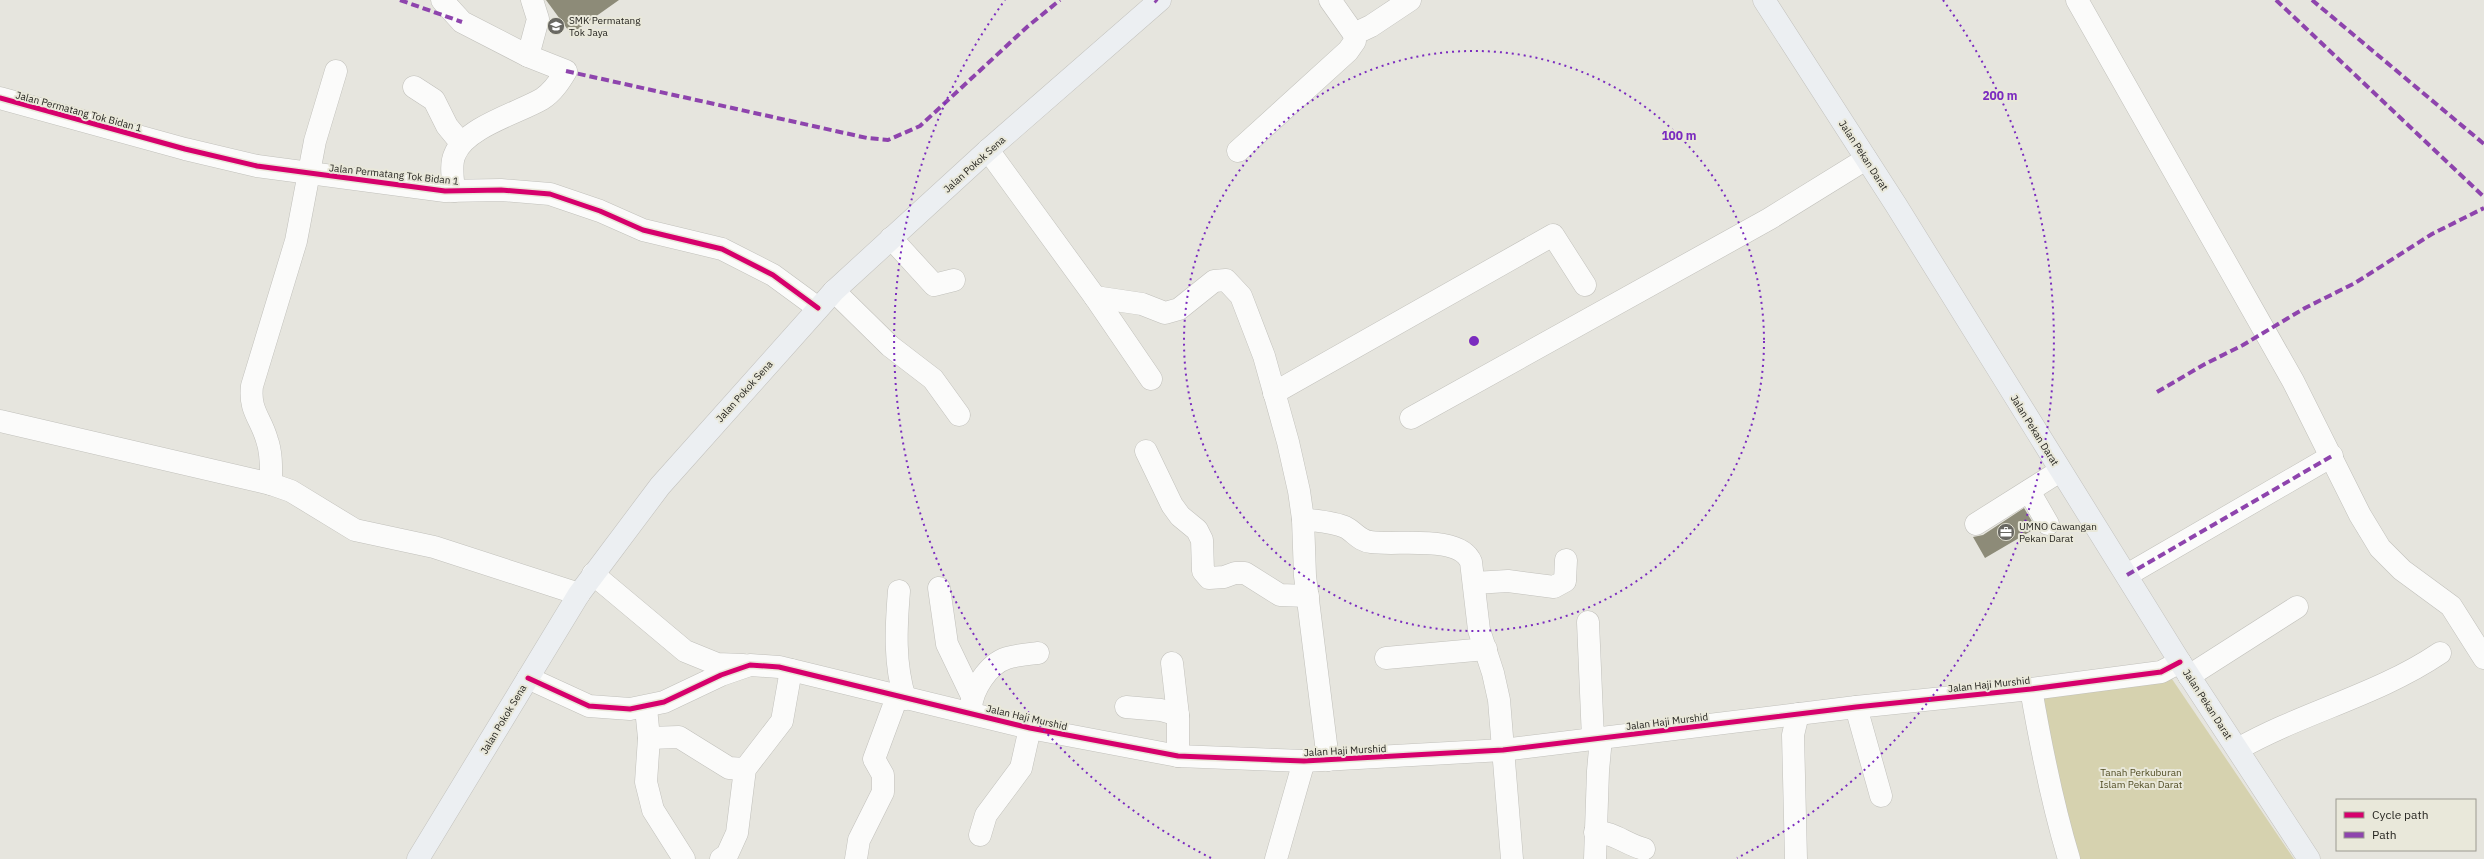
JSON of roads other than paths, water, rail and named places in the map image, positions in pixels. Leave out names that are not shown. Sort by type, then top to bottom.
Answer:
[{"type":"main road","name":"Jalan Pokok Sena","points":[[418,859],[579,594],[660,486],[818,308],[834,292],[988,150],[1160,0]]},
{"type":"main road","name":"Jalan Pekan Darat","points":[[1764,0],[1866,159],[2185,669],[2309,859]]},
{"type":"street","points":[[442,0],[462,22],[528,56],[566,71],[556,86],[544,98],[506,114],[461,143],[454,155],[454,191]]},
{"type":"street","points":[[528,56],[538,19],[532,0]]},
{"type":"street","points":[[1238,151],[1348,51],[1354,41],[1354,34],[1330,0]]},
{"type":"street","points":[[1354,34],[1371,26],[1410,0]]},
{"type":"street","points":[[2077,0],[2293,381],[2332,456],[2360,516],[2380,548],[2402,570],[2451,606],[2484,658]]},
{"type":"street","points":[[271,484],[271,459],[267,439],[250,401],[252,386],[296,241],[315,141],[336,70]]},
{"type":"street","points":[[414,87],[434,100],[447,126],[461,143]]},
{"type":"street","name":"Jalan Permatang Tok Bidan 1","points":[[0,98],[185,149],[257,166],[308,174],[454,191],[501,190],[550,194],[600,211],[642,230],[722,249],[773,275],[818,308]]},
{"type":"street","points":[[988,150],[1095,297],[1151,379]]},
{"type":"street","points":[[1411,418],[1769,219],[1866,159]]},
{"type":"street","points":[[1274,393],[1554,235],[1585,285]]},
{"type":"street","points":[[891,238],[934,285],[954,280]]},
{"type":"street","points":[[1095,297],[1142,304],[1165,313],[1179,309],[1214,281],[1226,280],[1241,296],[1264,356],[1288,442],[1303,519],[1308,596],[1328,760]]},
{"type":"street","points":[[834,292],[890,346],[933,379],[959,415]]},
{"type":"street","points":[[0,421],[271,484],[292,491],[355,530],[434,547],[579,594]]},
{"type":"street","points":[[1146,451],[1172,504],[1180,516],[1197,530],[1202,540],[1203,571],[1209,578],[1224,577],[1235,573],[1245,573],[1280,595],[1308,596]]},
{"type":"street","points":[[2127,575],[2332,456]]},
{"type":"street","points":[[1976,524],[2060,471]]},
{"type":"street","points":[[2029,491],[2048,524]]},
{"type":"street","points":[[1303,519],[1345,527],[1357,538],[1370,542],[1454,547],[1468,555],[1474,583],[1479,630],[1486,649],[1499,700],[1512,859]]},
{"type":"street","points":[[1474,583],[1508,580],[1554,587],[1565,581],[1566,560]]},
{"type":"street","points":[[593,574],[686,651],[717,664],[750,665]]},
{"type":"street","points":[[938,588],[946,644],[971,704]]},
{"type":"street","points":[[856,859],[859,840],[883,792],[883,775],[874,759],[901,698],[896,633],[899,591]]},
{"type":"street","name":"Jalan Haji Murshid","points":[[528,678],[589,706],[646,708],[664,702],[721,675],[750,665],[791,670],[901,698],[971,704],[1030,728],[1178,756],[1304,761],[1503,750],[1856,707],[2031,689],[2185,669],[2297,607]]},
{"type":"street","points":[[1588,622],[1597,739],[1595,859]]},
{"type":"street","points":[[1386,658],[1486,649]]},
{"type":"street","points":[[971,704],[988,672],[1006,658],[1038,653]]},
{"type":"street","points":[[2238,749],[2275,729],[2401,676],[2440,653]]},
{"type":"street","points":[[1172,663],[1178,715],[1178,756]]},
{"type":"street","points":[[721,859],[727,855],[737,833],[745,769],[782,722],[791,670]]},
{"type":"street","points":[[2031,689],[2045,769],[2056,815],[2069,859]]},
{"type":"street","points":[[1126,707],[1161,710],[1178,715]]},
{"type":"street","points":[[1856,707],[1881,796]]},
{"type":"street","points":[[646,708],[649,738],[646,782],[653,810],[684,859]]},
{"type":"street","points":[[1796,859],[1793,734],[1798,714]]},
{"type":"street","points":[[980,834],[986,815],[1021,768],[1030,728]]},
{"type":"street","points":[[649,738],[679,737],[729,768],[745,769]]},
{"type":"street","points":[[1276,859],[1304,761]]},
{"type":"street","points":[[1595,832],[1603,832],[1633,846],[1644,849]]},
{"type":"place","name":"SMK Permatang Tok Jaya","points":[[556,26]]},
{"type":"place","name":"UMNO Cawangan Pekan Darat","points":[[2006,532]]},
{"type":"park label","name":"Tanah Perkuburan Islam Pekan Darat","points":[[2141,778]]}]
